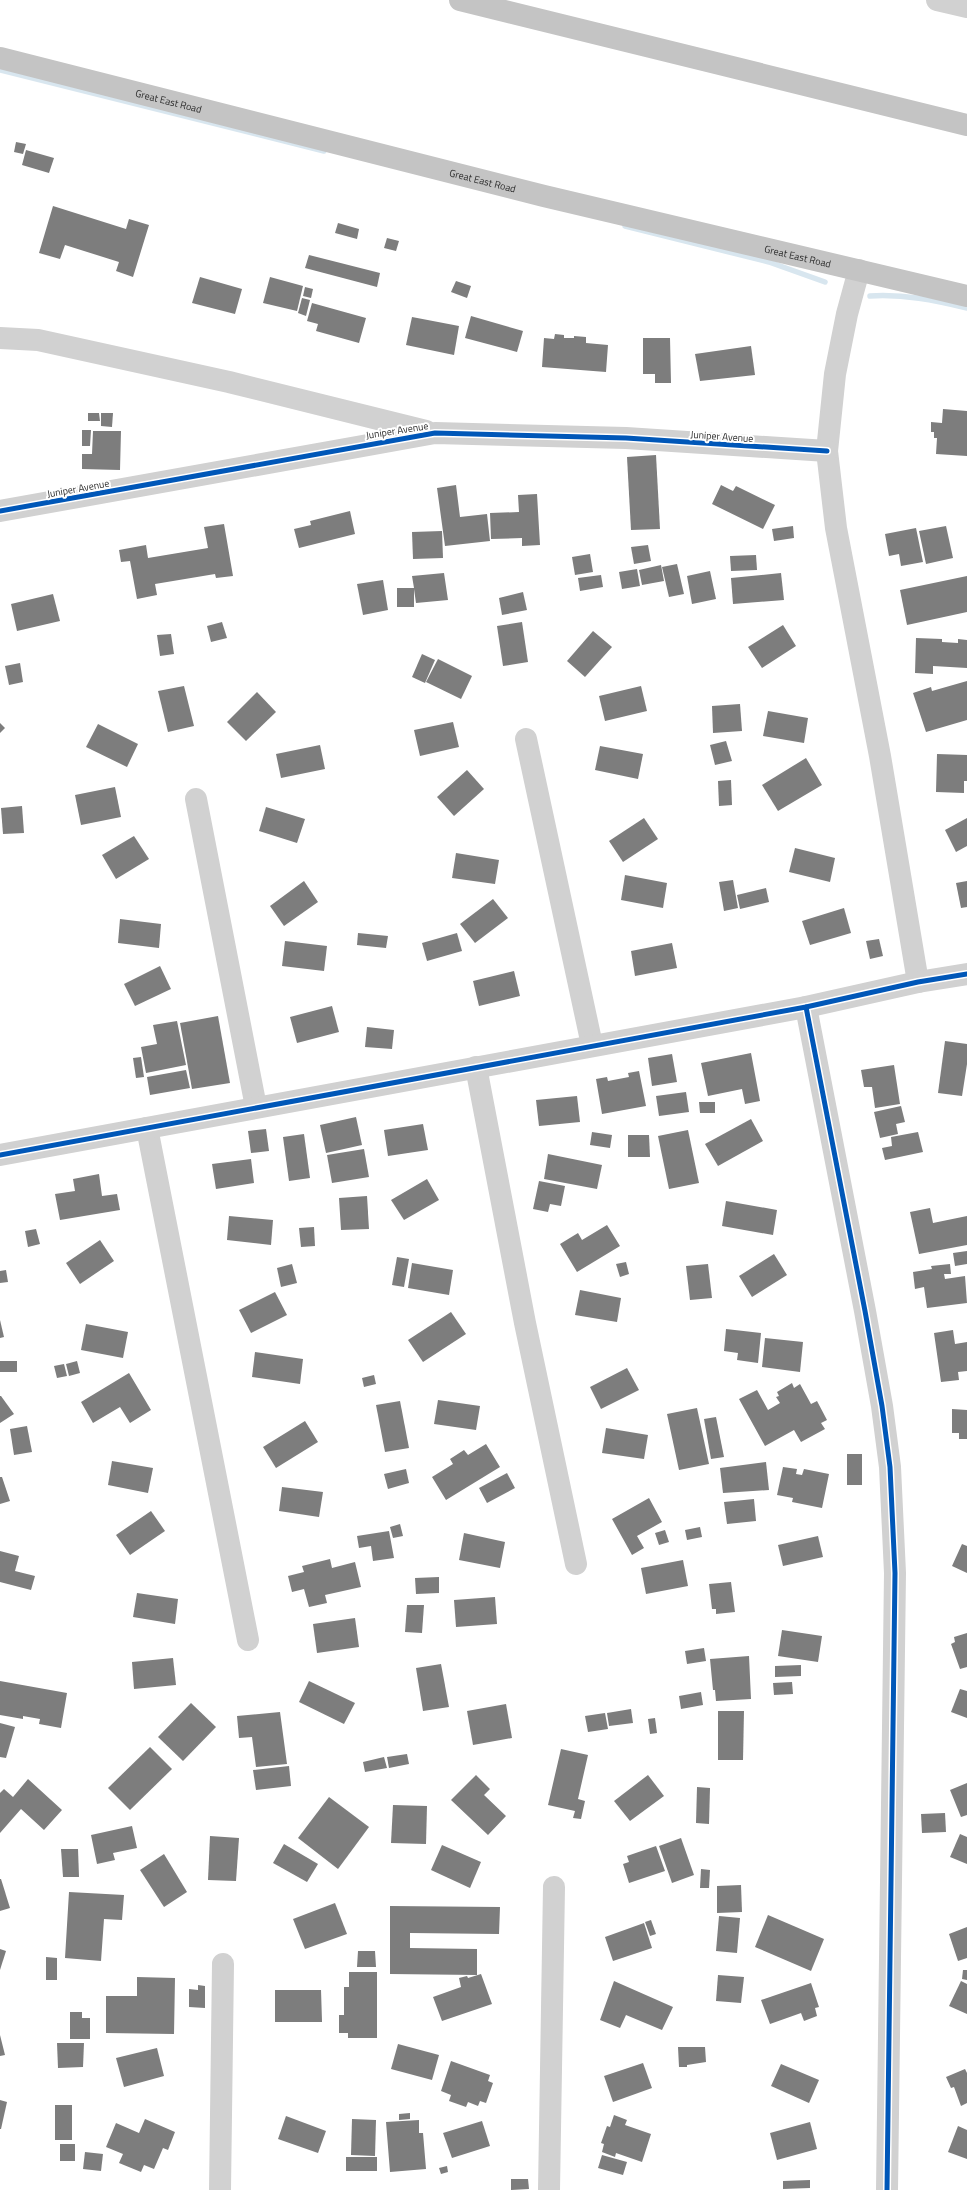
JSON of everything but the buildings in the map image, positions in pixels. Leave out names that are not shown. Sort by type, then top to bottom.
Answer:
[{"type":"main road","points":[[460,0],[967,125]]},
{"type":"main road","name":"Great East Road","points":[[0,58],[544,196],[967,296]]},
{"type":"street","points":[[937,0],[967,7]]},
{"type":"street","points":[[859,270],[847,314],[835,374],[827,451],[836,528],[880,756],[918,982]]},
{"type":"street","points":[[0,338],[38,340],[214,378],[435,433]]},
{"type":"street","name":"Juniper Avenue","points":[[0,512],[435,433],[626,438],[827,451]]},
{"type":"street","points":[[526,739],[592,1045]]},
{"type":"street","points":[[196,799],[256,1107]]},
{"type":"street","points":[[0,1155],[592,1045],[806,1007],[918,982],[967,974]]},
{"type":"street","points":[[806,1007],[865,1311],[882,1406],[890,1467],[895,1573],[887,2190]]},
{"type":"street","points":[[476,1067],[525,1323],[576,1564]]},
{"type":"street","points":[[147,1128],[248,1640]]},
{"type":"street","points":[[549,2190],[554,1886]]},
{"type":"street","points":[[220,2190],[223,1964]]},
{"type":"waterway","points":[[0,70],[324,151]]},
{"type":"waterway","points":[[625,226],[769,262],[825,282]]},
{"type":"waterway","points":[[870,296],[919,298],[967,308]]},
{"type":"cycle path","points":[[0,511],[435,433],[626,438],[827,451]]},
{"type":"cycle path","points":[[0,1155],[806,1007],[918,982],[967,974]]},
{"type":"cycle path","points":[[806,1007],[865,1311],[882,1406],[890,1467],[895,1573],[887,2190]]}]
